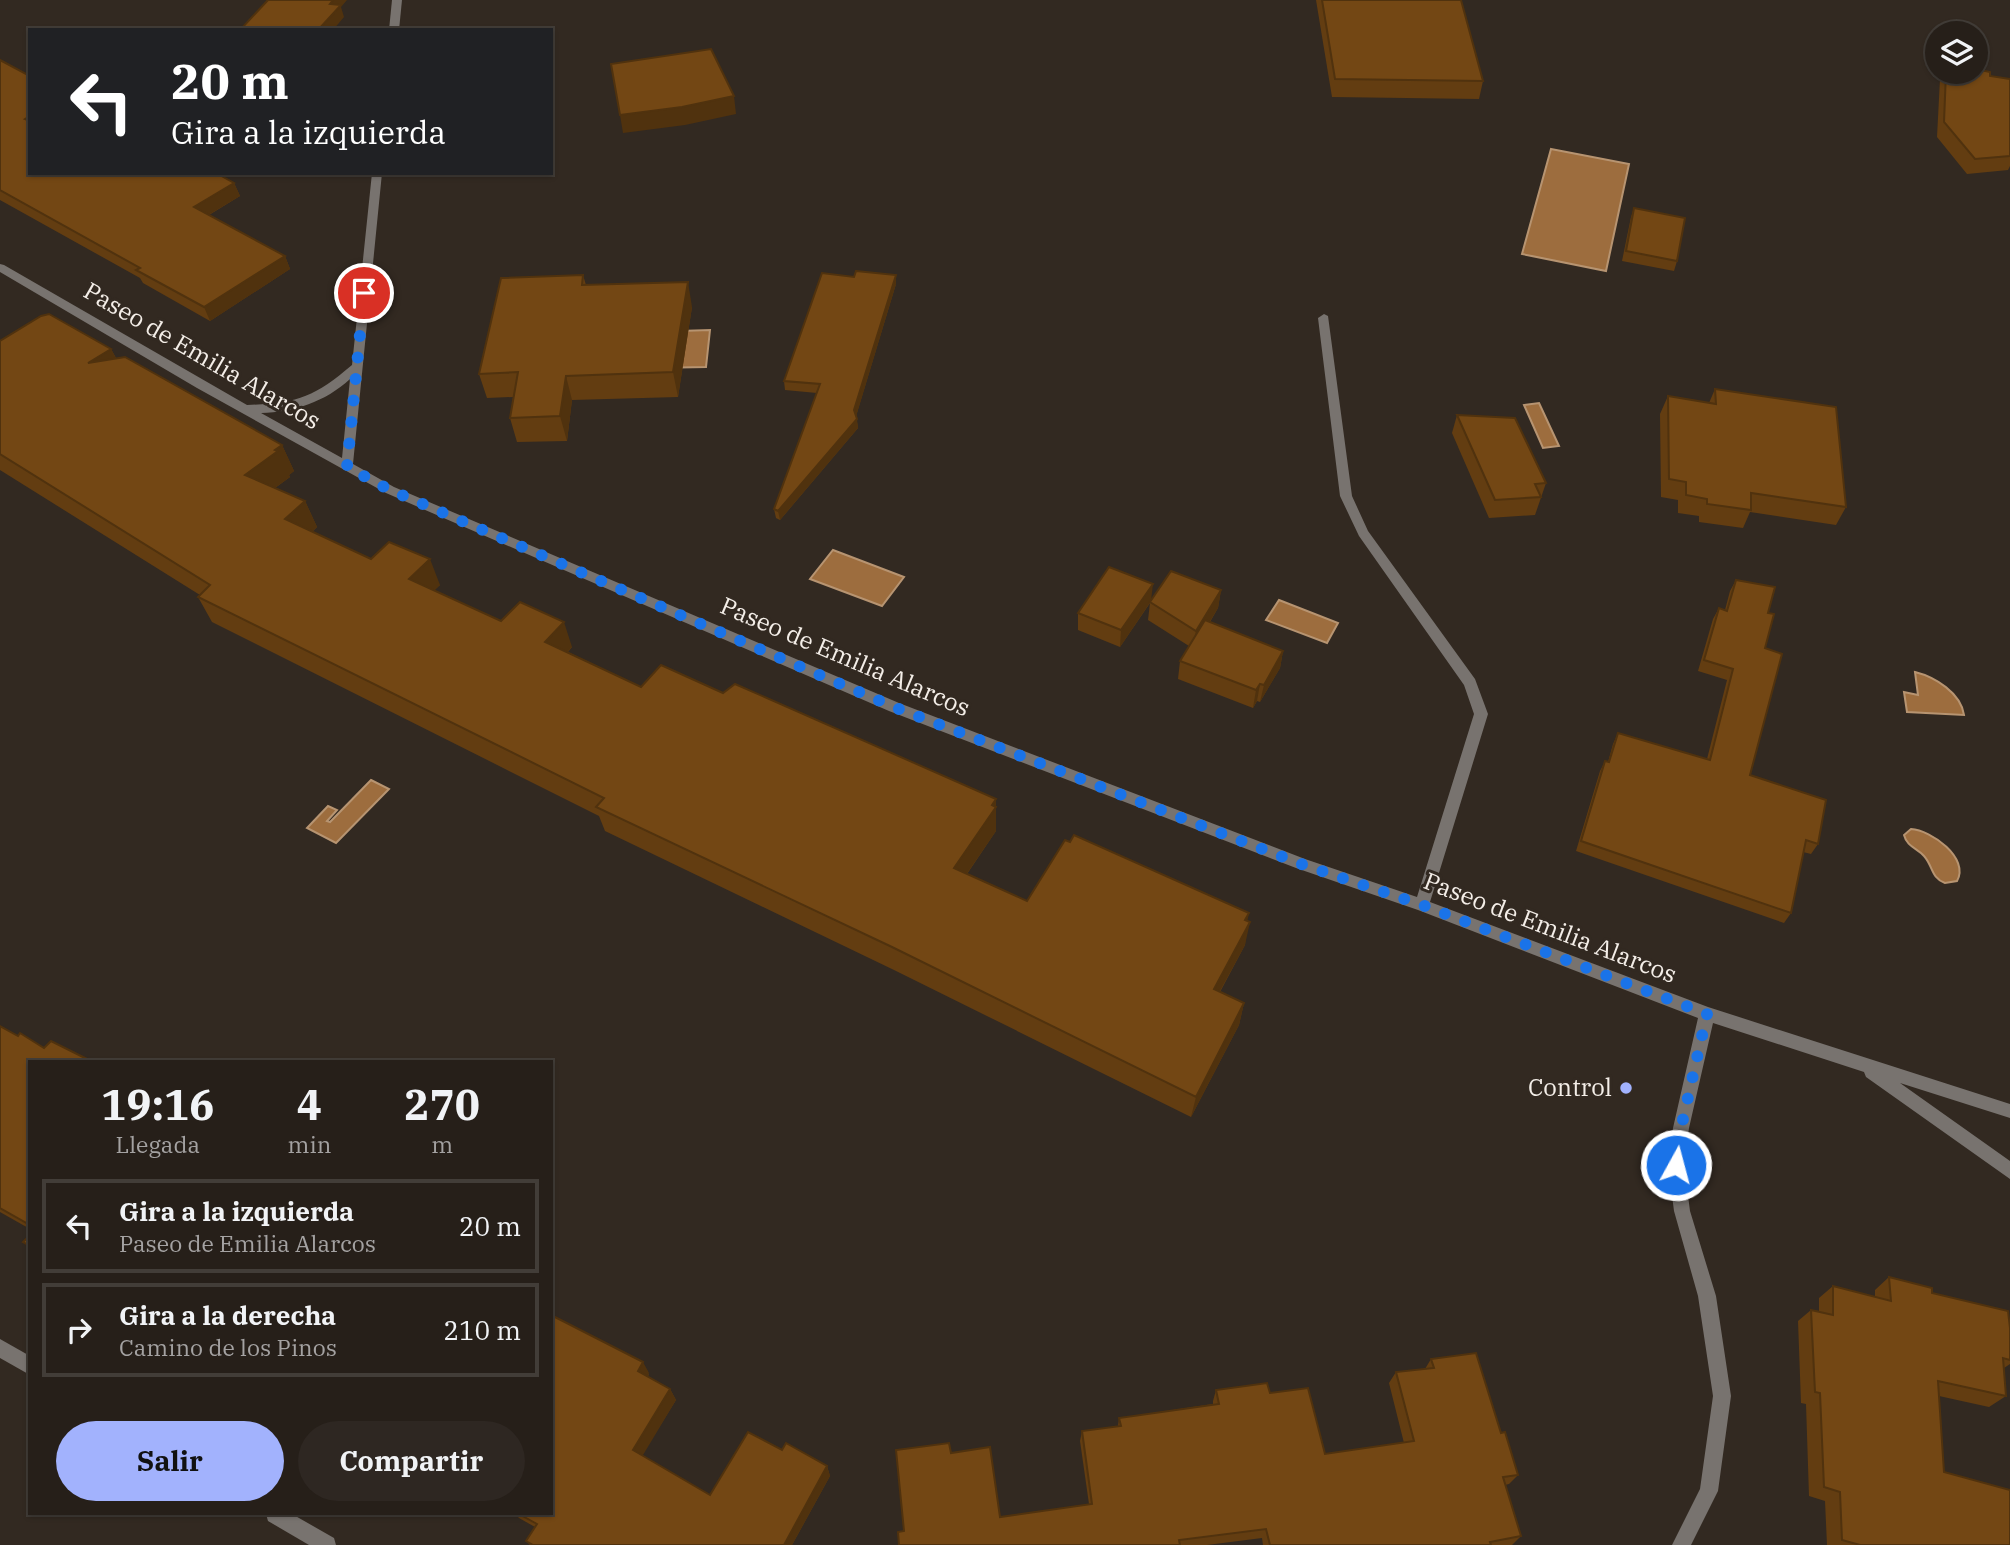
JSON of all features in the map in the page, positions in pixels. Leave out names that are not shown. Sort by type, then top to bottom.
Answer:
[{"type":"street","points":[[394,28],[397,0]]},
{"type":"street","points":[[347,467],[377,175]]},
{"type":"street","name":"Paseo de Emilia Alarcos","points":[[0,267],[390,490],[894,707],[1301,864],[1422,905],[1707,1014],[2010,1111]]},
{"type":"street","points":[[1324,318],[1346,496],[1363,533],[1470,683],[1481,715],[1422,905]]},
{"type":"street","points":[[243,408],[268,410],[295,406],[320,397],[341,383],[355,368]]},
{"type":"street","points":[[1681,1545],[1709,1491],[1722,1396],[1707,1296],[1682,1212],[1676,1165],[1681,1128],[1707,1014]]},
{"type":"street","name":"Paseo de Emilia Alarcos","points":[[1860,1063],[2010,1171]]},
{"type":"street","points":[[0,1348],[28,1365]]},
{"type":"street","points":[[277,1515],[327,1545]]},
{"type":"shaded area","points":[[1551,149],[1629,164],[1606,271],[1522,254]]},
{"type":"shaded area","points":[[710,330],[706,367],[653,368],[679,331]]},
{"type":"shaded area","points":[[1539,403],[1559,446],[1543,448],[1524,405]]},
{"type":"shaded area","points":[[833,550],[904,577],[882,606],[810,579]]},
{"type":"shaded area","points":[[1279,600],[1338,623],[1327,643],[1266,620]]},
{"type":"shaded area","points":[[1915,672],[1946,687],[1958,700],[1964,715],[1907,712],[1904,692],[1918,695]]},
{"type":"shaded area","points":[[371,780],[389,789],[336,843],[307,828],[328,806],[337,810],[327,821],[330,822]]},
{"type":"shaded area","points":[[1911,829],[1928,834],[1946,847],[1958,863],[1960,872],[1957,881],[1945,883],[1937,878],[1924,856],[1905,839],[1904,835]]},
{"type":"building","points":[[268,0],[333,0],[330,4],[341,5],[320,28],[242,28]]},
{"type":"building","points":[[1322,0],[1461,0],[1483,81],[1335,79]]},
{"type":"building","points":[[711,49],[734,96],[682,107],[620,115],[611,64]]},
{"type":"building","points":[[0,60],[28,75],[28,117],[25,119],[28,120],[28,175],[220,175],[234,183],[194,207],[285,256],[204,307],[0,190]]},
{"type":"building","points":[[1988,72],[1990,76],[2010,79],[2010,156],[1975,159],[1944,122],[1946,84],[1988,84]]},
{"type":"building","points":[[1634,208],[1685,218],[1677,261],[1626,251]]},
{"type":"building","points":[[856,271],[896,275],[854,410],[857,419],[778,511],[774,509],[820,384],[784,381],[822,273],[854,277]]},
{"type":"building","points":[[583,275],[582,285],[688,282],[673,372],[566,376],[560,416],[510,418],[518,372],[479,374],[501,278]]},
{"type":"building","points":[[49,314],[111,349],[88,363],[125,357],[282,445],[275,450],[278,451],[245,475],[305,501],[285,519],[371,559],[389,542],[430,559],[409,579],[501,621],[520,602],[564,622],[545,642],[641,687],[661,665],[723,693],[735,684],[996,799],[992,805],[996,807],[954,868],[1027,901],[1065,840],[1070,842],[1074,835],[1249,913],[1245,920],[1250,922],[1214,989],[1244,1003],[1196,1097],[892,947],[596,807],[604,798],[198,597],[210,585],[0,454],[0,341],[41,316]]},
{"type":"building","points":[[1715,389],[1836,407],[1846,507],[1751,493],[1751,510],[1707,504],[1707,499],[1686,495],[1686,482],[1669,479],[1668,396],[1716,404]]},
{"type":"building","points":[[1457,415],[1515,418],[1546,483],[1535,484],[1541,497],[1495,500]]},
{"type":"building","points":[[1109,567],[1153,584],[1121,630],[1078,613]]},
{"type":"building","points":[[1171,571],[1221,590],[1196,631],[1150,602]]},
{"type":"building","points":[[1736,580],[1775,587],[1768,613],[1774,614],[1765,648],[1782,654],[1750,775],[1826,800],[1818,844],[1806,840],[1791,913],[1581,841],[1605,761],[1609,762],[1618,733],[1710,760],[1733,669],[1704,660],[1719,608],[1727,611]]},
{"type":"building","points":[[1205,620],[1283,651],[1264,685],[1260,684],[1256,690],[1180,661]]},
{"type":"building","points":[[0,1026],[18,1036],[20,1033],[44,1048],[51,1041],[89,1060],[28,1060],[28,1224],[0,1208]]},
{"type":"building","points":[[1889,1277],[1932,1288],[1932,1293],[2008,1311],[2010,1360],[2003,1358],[2006,1396],[1938,1381],[1944,1472],[2010,1490],[2010,1545],[1860,1545],[1842,1540],[1840,1492],[1824,1487],[1820,1393],[1815,1392],[1811,1310],[1833,1315],[1833,1286],[1891,1301]]},
{"type":"building","points":[[553,1316],[643,1362],[638,1371],[670,1389],[633,1450],[710,1495],[748,1432],[782,1450],[786,1443],[827,1466],[784,1545],[533,1545],[526,1541],[537,1524],[521,1515],[553,1515]]},
{"type":"building","points":[[1476,1353],[1501,1433],[1505,1432],[1518,1475],[1503,1477],[1521,1536],[1490,1542],[1491,1545],[1270,1545],[1266,1529],[1179,1540],[1180,1545],[899,1545],[898,1532],[904,1531],[896,1450],[949,1443],[951,1453],[990,1447],[1000,1517],[1092,1504],[1082,1431],[1121,1426],[1119,1418],[1219,1404],[1216,1390],[1267,1383],[1270,1393],[1308,1388],[1325,1454],[1414,1441],[1396,1372],[1434,1368],[1431,1359]]},
{"type":"place","name":"Control","points":[[1626,1088]]},
{"type":"route","points":[[364,293],[347,467],[390,490],[894,707],[1301,864],[1422,905],[1707,1014],[1681,1128],[1676,1165]]}]
